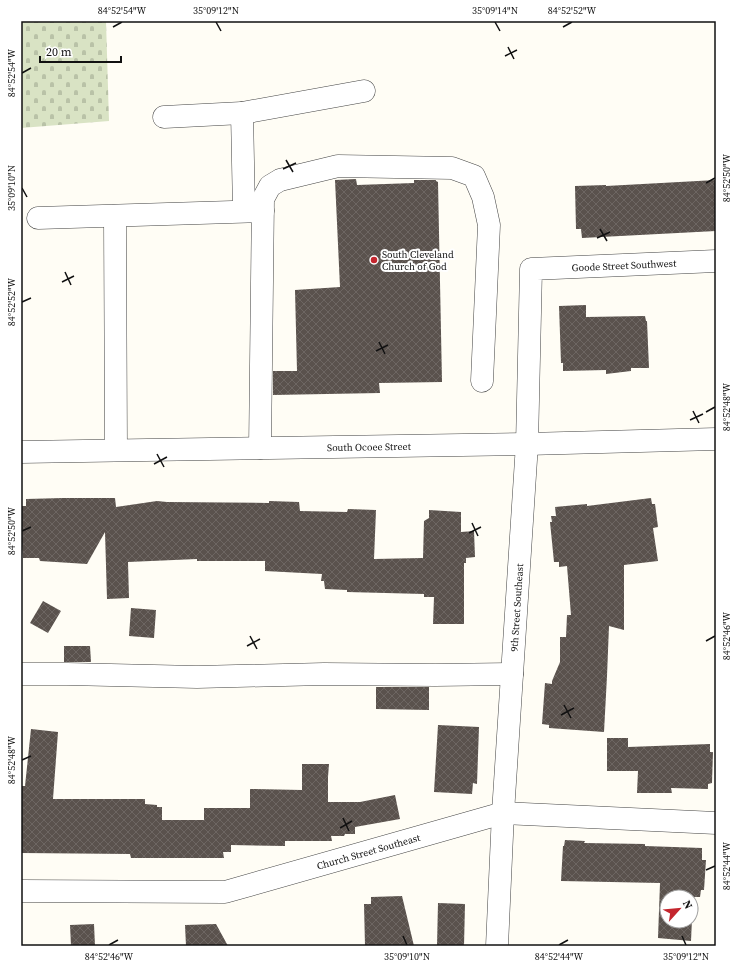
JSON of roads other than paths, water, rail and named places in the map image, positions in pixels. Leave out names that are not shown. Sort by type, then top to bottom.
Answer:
[{"type":"street","points":[[164,117],[242,113],[364,91]]},
{"type":"street","points":[[242,113],[253,211],[260,393],[260,448]]},
{"type":"street","points":[[253,211],[270,186],[280,180],[338,166],[452,168],[474,176],[483,197],[489,225],[482,381]]},
{"type":"street","points":[[38,218],[253,211]]},
{"type":"street","points":[[115,216],[116,450]]},
{"type":"street","name":"Goode Street Southwest","points":[[531,269],[716,262]]},
{"type":"street","name":"9th Street Southeast","points":[[496,946],[503,813],[527,444],[531,269]]},
{"type":"street","name":"South Ocoee Street","points":[[21,452],[527,444],[716,439]]},
{"type":"street","points":[[21,674],[197,677],[324,674],[512,674]]},
{"type":"street","name":"Church Street Southeast","points":[[21,891],[225,892],[503,813],[716,822]]},
{"type":"place","name":"South Cleveland Church of God","points":[[374,260]]}]
